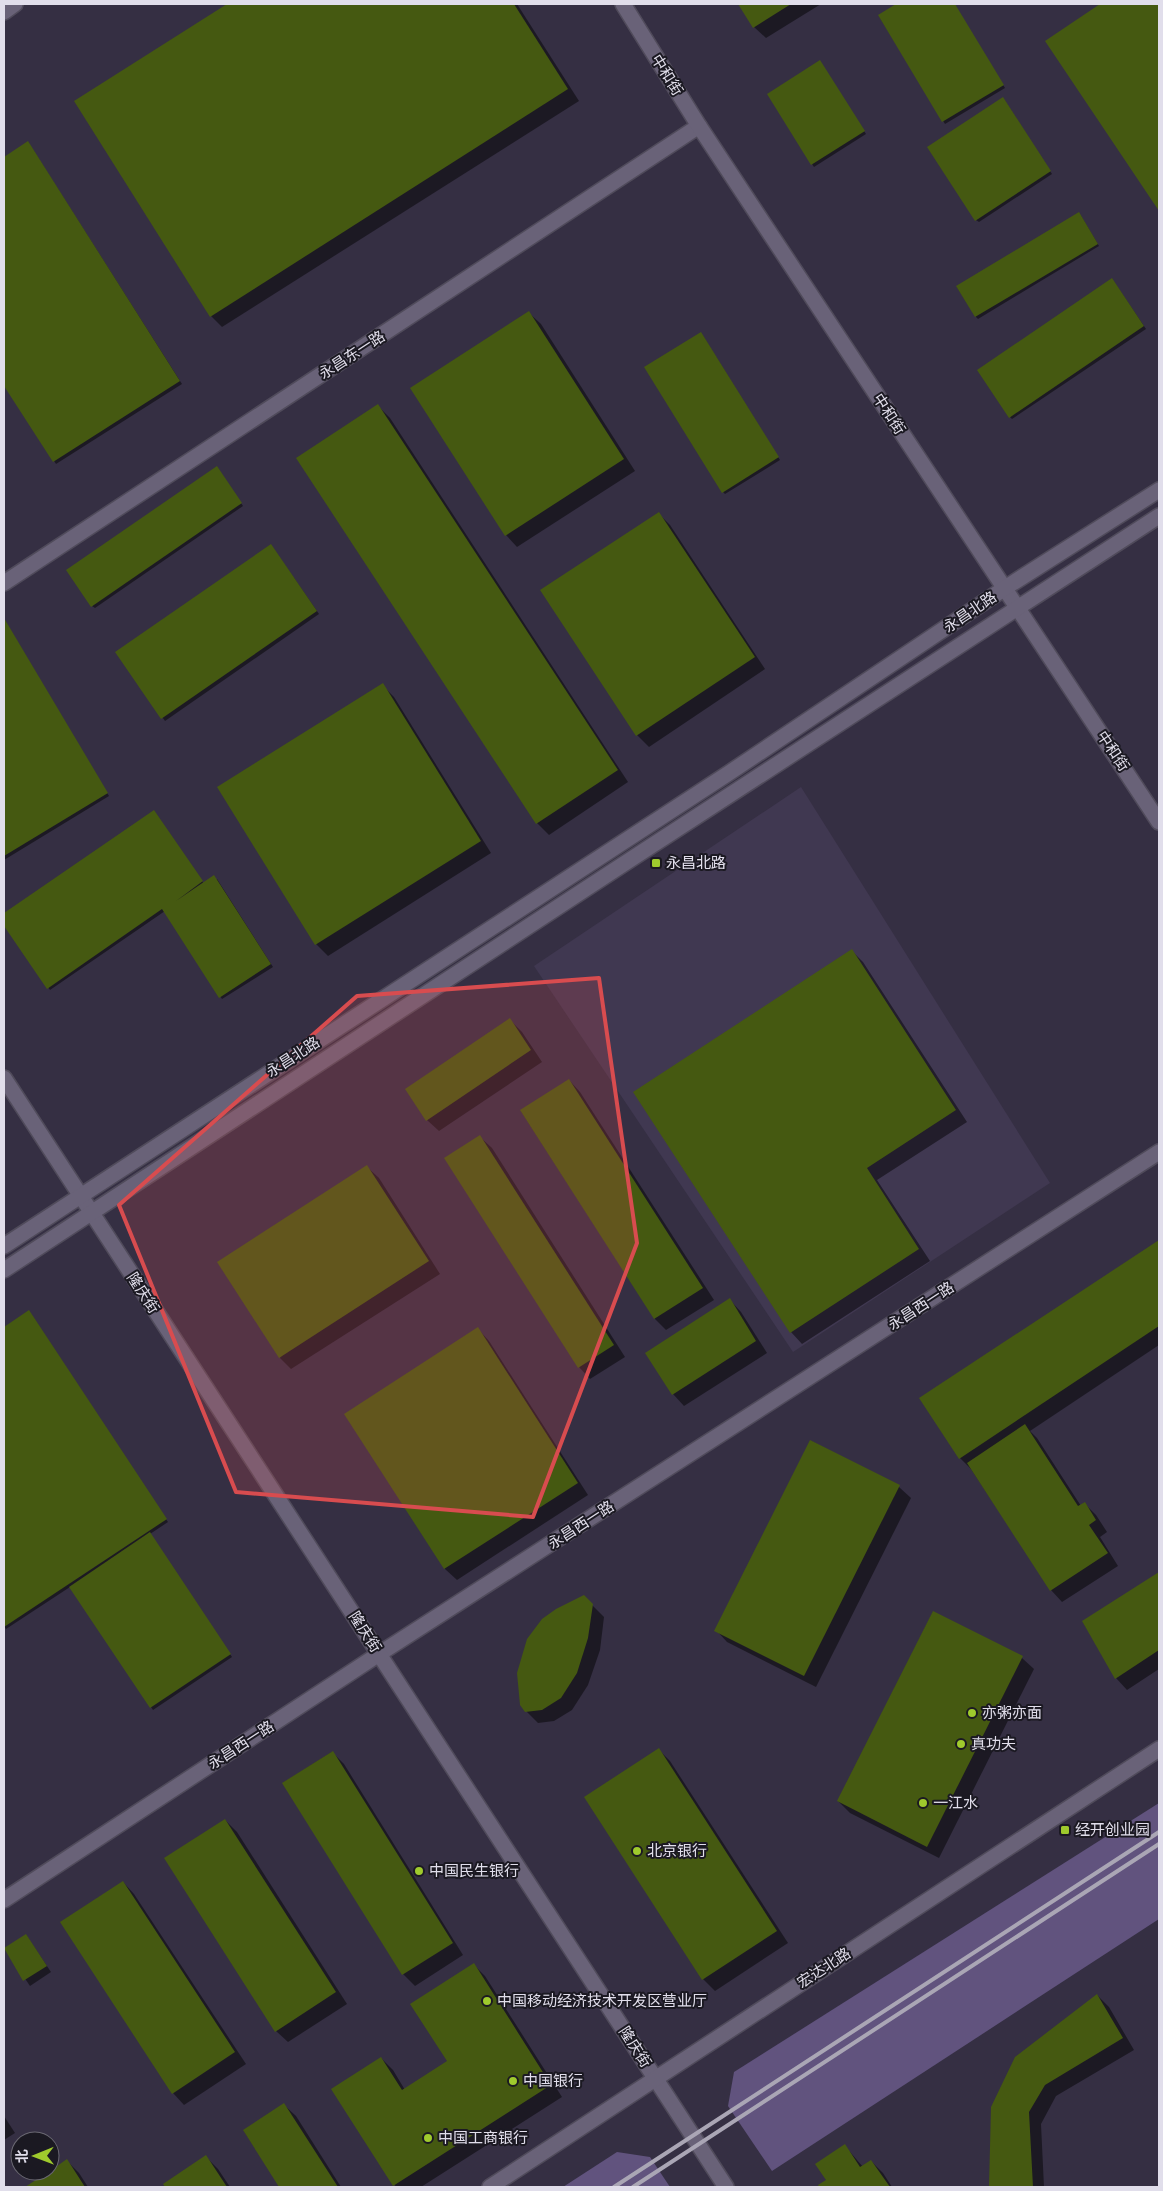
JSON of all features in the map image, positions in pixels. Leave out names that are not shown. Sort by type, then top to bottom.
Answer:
[{"type":"street","points":[[4,12],[15,4]]},
{"type":"street","name":"中和街","points":[[623,4],[699,126],[1159,822]]},
{"type":"street","name":"永昌东一路","points":[[4,583],[699,126]]},
{"type":"street","name":"永昌北路","points":[[4,1246],[729,773],[1005,588],[1159,490]]},
{"type":"street","name":"永昌北路","points":[[4,1270],[1159,516]]},
{"type":"street","name":"隆庆街","points":[[4,1078],[726,2187]]},
{"type":"street","name":"永昌西一路","points":[[4,1900],[379,1654],[1159,1152]]},
{"type":"street","name":"宏达北路","points":[[490,2187],[1159,1749]]},
{"type":"highlighted area","points":[[599,978],[637,1243],[533,1517],[236,1492],[119,1205],[357,996]]},
{"type":"shaded area","points":[[801,787],[1050,1183],[793,1352],[534,966]]},
{"type":"shaded area","points":[[1159,1803],[1159,1919],[772,2171],[728,2106],[734,2072]]},
{"type":"shaded area","points":[[617,2152],[650,2157],[670,2187],[563,2187]]},
{"type":"building","points":[[227,4],[514,4],[568,89],[210,317],[74,101]]},
{"type":"building","points":[[738,4],[791,4],[753,28]]},
{"type":"building","points":[[896,4],[955,4],[1004,85],[942,122],[878,15]]},
{"type":"building","points":[[1100,4],[1159,4],[1159,211],[1045,41]]},
{"type":"building","points":[[820,60],[865,131],[811,165],[767,94]]},
{"type":"building","points":[[1003,97],[1051,171],[975,221],[927,147]]},
{"type":"building","points":[[28,141],[180,381],[53,462],[4,386],[4,157]]},
{"type":"building","points":[[1079,212],[1098,244],[975,317],[956,286]]},
{"type":"building","points":[[1112,278],[1144,326],[1009,418],[977,370]]},
{"type":"building","points":[[529,311],[624,459],[505,536],[410,388]]},
{"type":"building","points":[[701,332],[779,457],[722,493],[644,367]]},
{"type":"building","points":[[378,404],[618,770],[536,824],[296,458]]},
{"type":"building","points":[[217,466],[242,503],[91,607],[66,570]]},
{"type":"building","points":[[659,512],[755,657],[636,736],[540,590]]},
{"type":"building","points":[[271,544],[317,611],[161,719],[115,652]]},
{"type":"building","points":[[4,618],[108,793],[4,856]]},
{"type":"building","points":[[383,683],[481,841],[315,945],[217,787]]},
{"type":"building","points":[[154,810],[203,881],[176,901],[214,875],[271,964],[219,998],[162,909],[47,989],[4,926],[4,913]]},
{"type":"building","points":[[852,949],[956,1110],[867,1168],[919,1249],[790,1333],[633,1092]]},
{"type":"building","points":[[510,1018],[531,1050],[426,1121],[405,1089]]},
{"type":"building","points":[[569,1079],[703,1288],[654,1319],[520,1110]]},
{"type":"building","points":[[480,1135],[614,1345],[578,1368],[444,1158]]},
{"type":"building","points":[[367,1165],[429,1261],[279,1358],[217,1262]]},
{"type":"building","points":[[1159,1240],[1159,1326],[959,1459],[919,1398]]},
{"type":"building","points":[[730,1298],[756,1341],[672,1395],[645,1353]]},
{"type":"building","points":[[29,1310],[167,1519],[4,1627],[4,1327]]},
{"type":"building","points":[[478,1327],[578,1483],[444,1569],[344,1414]]},
{"type":"building","points":[[1025,1424],[1078,1506],[1085,1502],[1096,1520],[1089,1525],[1108,1553],[1050,1591],[967,1463]]},
{"type":"building","points":[[810,1440],[900,1485],[804,1676],[714,1631]]},
{"type":"building","points":[[150,1532],[231,1654],[150,1708],[69,1587]]},
{"type":"building","points":[[1159,1572],[1159,1650],[1115,1679],[1082,1621]]},
{"type":"building","points":[[584,1595],[593,1604],[588,1638],[577,1673],[561,1698],[542,1710],[525,1712],[520,1705],[517,1673],[527,1639],[542,1619],[556,1609]]},
{"type":"building","points":[[933,1611],[1023,1656],[927,1847],[837,1801]]},
{"type":"building","points":[[659,1748],[777,1931],[702,1980],[584,1797]]},
{"type":"building","points":[[333,1751],[453,1943],[402,1975],[282,1783]]},
{"type":"building","points":[[225,1819],[336,1992],[275,2032],[164,1858]]},
{"type":"building","points":[[123,1881],[235,2052],[172,2094],[60,1922]]},
{"type":"building","points":[[26,1934],[47,1966],[23,1981],[4,1948]]},
{"type":"building","points":[[474,1963],[551,2085],[393,2186],[331,2089],[381,2057],[402,2090],[447,2061],[410,2004]]},
{"type":"building","points":[[1097,1994],[1123,2038],[1045,2085],[1029,2112],[1033,2187],[989,2187],[991,2107],[1015,2057]]},
{"type":"building","points":[[284,2103],[338,2187],[279,2187],[243,2130]]},
{"type":"building","points":[[845,2144],[860,2167],[871,2160],[890,2187],[819,2187],[818,2185],[826,2180],[815,2164]]},
{"type":"building","points":[[206,2155],[227,2187],[165,2187],[163,2184]]},
{"type":"building","points":[[67,2159],[85,2187],[25,2187],[34,2181],[60,2181],[60,2164]]},
{"type":"railway","points":[[614,2187],[1159,1832]]},
{"type":"railway","points":[[633,2187],[1159,1844]]},
{"type":"place","name":"永昌北路","points":[[656,863]]},
{"type":"place","name":"亦粥亦面","points":[[972,1713]]},
{"type":"place","name":"真功夫","points":[[961,1744]]},
{"type":"place","name":"一江水","points":[[923,1803]]},
{"type":"place","name":"经开创业园","points":[[1065,1830]]},
{"type":"place","name":"北京银行","points":[[637,1851]]},
{"type":"place","name":"中国民生银行","points":[[419,1871]]},
{"type":"place","name":"中国移动经济技术开发区营业厅","points":[[487,2001]]},
{"type":"place","name":"中国银行","points":[[513,2081]]},
{"type":"place","name":"中国工商银行","points":[[428,2138]]}]
